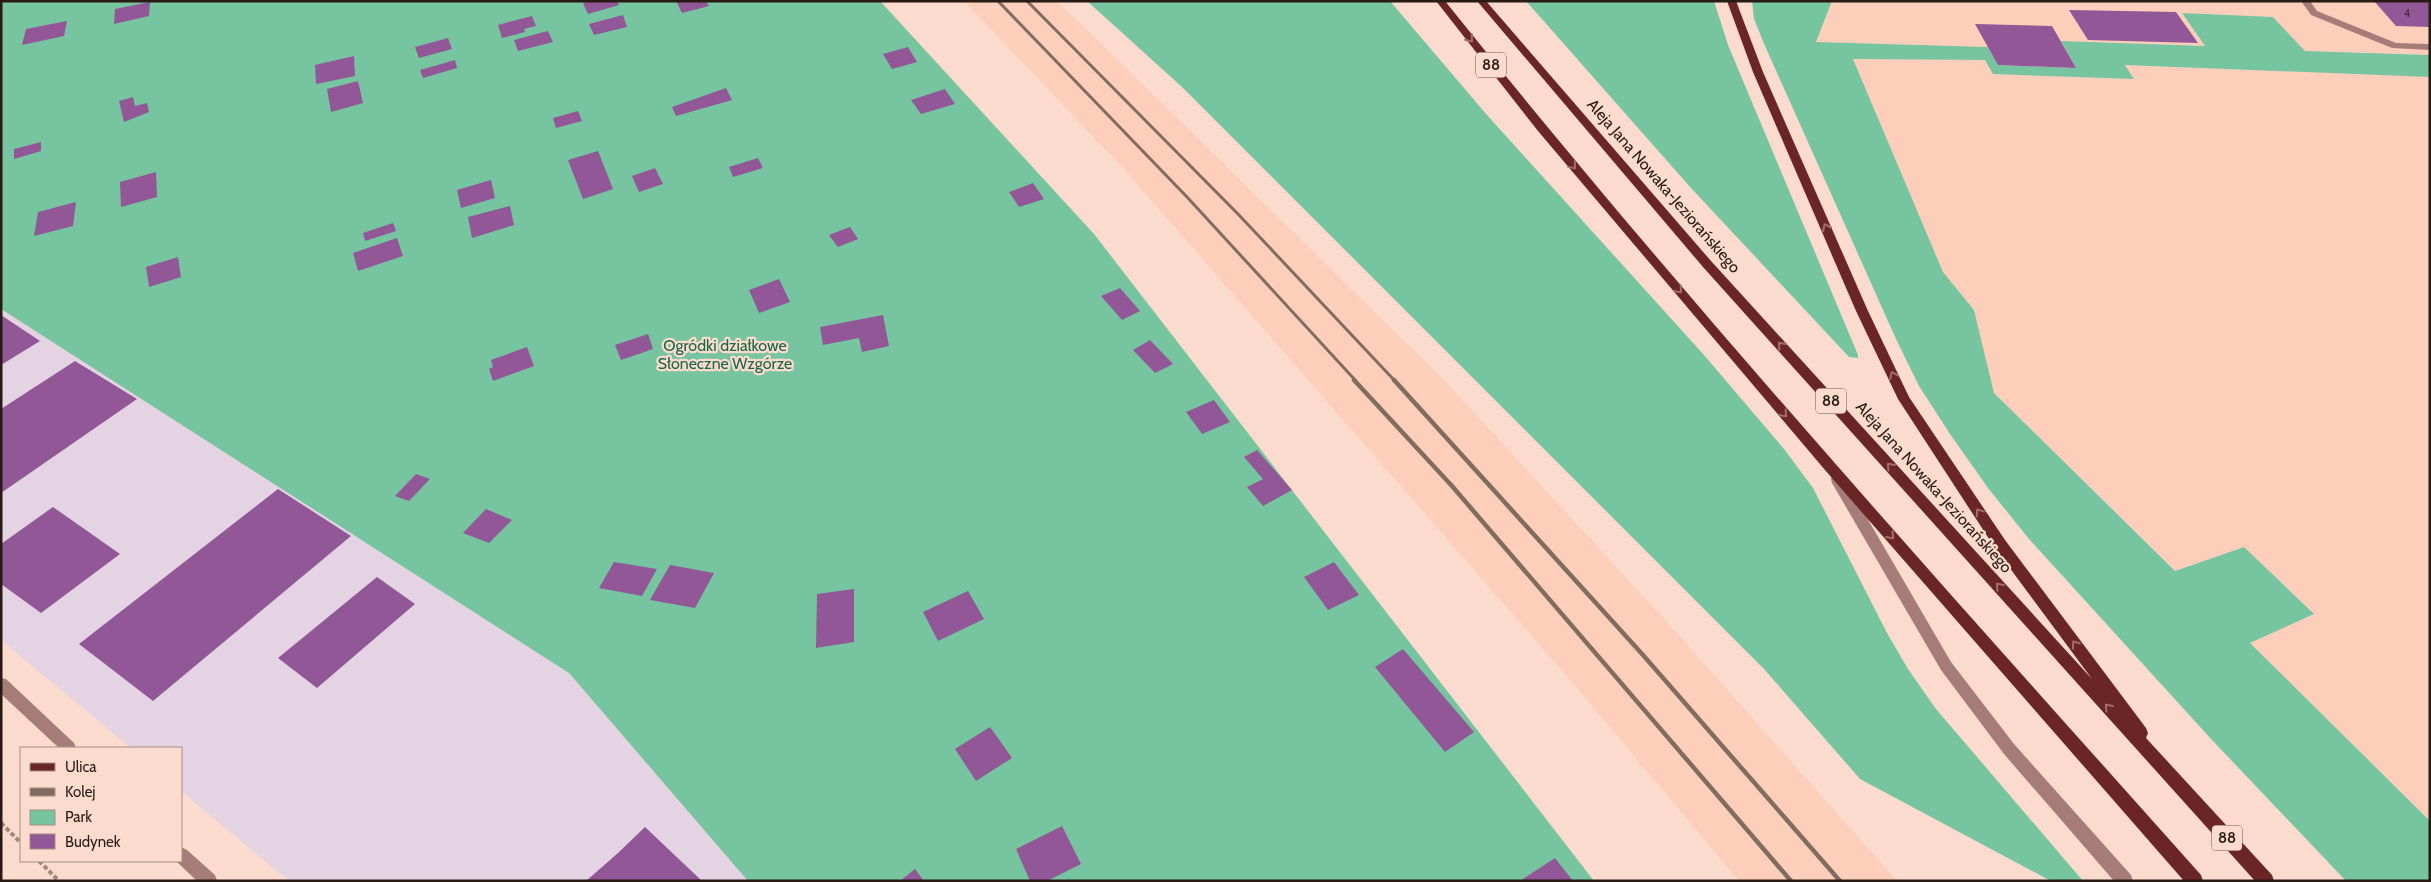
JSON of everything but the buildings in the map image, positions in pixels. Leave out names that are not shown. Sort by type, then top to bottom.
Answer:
[{"type":"main road","name":"88","points":[[1440,1],[1542,129],[1829,466],[2195,881]]},
{"type":"main road","name":"Aleja Jana Nowaka-Jeziorańskiego","points":[[1481,1],[1707,264],[2266,881]]},
{"type":"main road","points":[[1731,1],[1766,90],[1862,311],[1904,398],[2000,544],[2188,795]]},
{"type":"street","points":[[2305,1],[2314,13],[2395,46],[2430,47]]},
{"type":"street","points":[[1829,466],[1946,666],[2009,749],[2125,881]]},
{"type":"street","points":[[1,684],[68,747]]},
{"type":"street","points":[[182,856],[209,881]]},
{"type":"path","points":[[1,823],[20,842]]},
{"type":"path","points":[[40,862],[59,881]]},
{"type":"shaded area","points":[[964,1],[1056,1],[1079,22],[1445,381],[1677,633],[1897,881],[1739,881],[1572,682],[1124,169]]},
{"type":"shaded area","points":[[1832,1],[2430,1],[2430,55],[2305,51],[2273,17],[2182,14],[2206,46],[2062,41],[2076,68],[1998,65],[1988,47],[1816,42]]},
{"type":"shaded area","points":[[1853,58],[1985,60],[1994,74],[2133,79],[2124,65],[2430,77],[2430,821],[2250,643],[2313,613],[2244,547],[2175,571],[1994,393],[1974,310],[1943,272]]},
{"type":"shaded area","points":[[1,309],[569,673],[748,881],[289,881],[182,792],[182,747],[130,747],[1,640]]},
{"type":"green space","name":"Ogródki działkowe Słoneczne Wzgórze","points":[[1,1],[880,1],[1094,234],[1594,881],[748,881],[569,673],[1,309]]},
{"type":"green space","points":[[1087,1],[1390,1],[1487,115],[1704,355],[1784,449],[1813,488],[1887,633],[1908,669],[1936,709],[2083,881],[2051,881],[1860,779],[1764,669],[1182,87]]},
{"type":"green space","points":[[1526,1],[1714,1],[1728,45],[1858,358],[1849,357],[1691,188]]},
{"type":"green space","points":[[1752,1],[1832,1],[1816,42],[1988,47],[1998,65],[2076,68],[2061,41],[2205,46],[2182,13],[2273,17],[2305,51],[2430,55],[2430,77],[2125,65],[2134,79],[1993,74],[1985,60],[1853,59],[1943,272],[1974,310],[1994,393],[2175,571],[2244,547],[2314,614],[2250,643],[2430,821],[2430,881],[2346,881],[2212,740],[2029,539],[1988,488],[1919,386],[1896,339],[1765,46],[1754,19]]},
{"type":"railway","points":[[998,1],[1187,197],[1356,381]]},
{"type":"railway","points":[[1027,1],[1238,214],[1395,381]]},
{"type":"railway","points":[[1354,380],[1452,486],[1791,881]]},
{"type":"railway","points":[[1394,380],[1643,655],[1840,881]]}]
